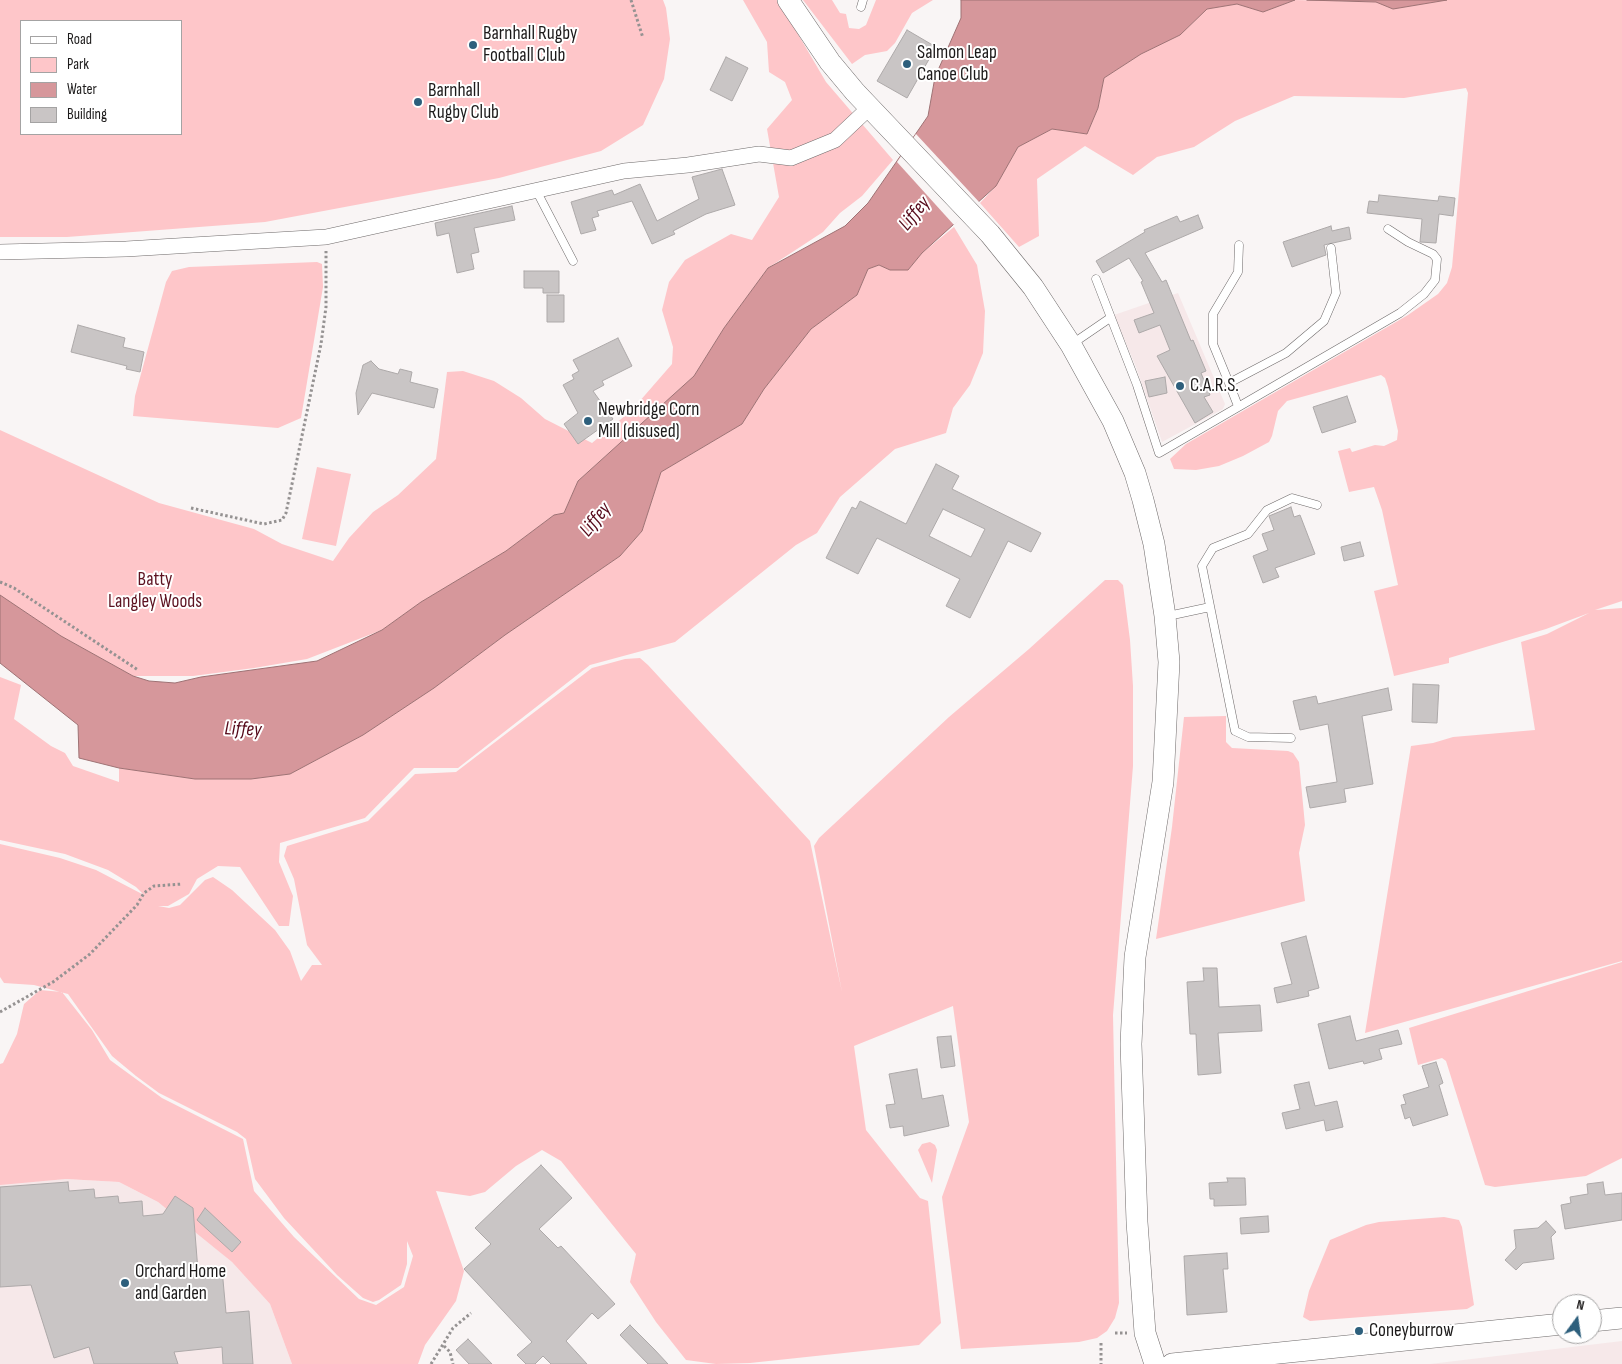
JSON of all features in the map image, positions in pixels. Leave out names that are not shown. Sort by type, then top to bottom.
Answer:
[{"type":"main road","points":[[788,0],[830,62],[869,108],[990,234],[1033,287],[1071,345],[1113,421],[1135,473],[1154,544],[1165,616],[1169,689],[1164,782],[1135,958],[1132,1044],[1137,1212],[1144,1325],[1154,1364]]},
{"type":"main road","points":[[1602,1320],[1622,1318]]},
{"type":"main road","points":[[1172,1364],[1552,1325]]},
{"type":"street","points":[[0,252],[126,249],[326,237],[624,171],[688,165],[759,154],[791,158],[835,140],[869,108]]},
{"type":"lane","points":[[536,190],[573,261]]},
{"type":"lane","points":[[1096,279],[1137,386],[1159,453],[1400,313],[1424,294],[1435,280],[1437,259],[1433,254],[1408,242],[1388,229]]},
{"type":"lane","points":[[1238,406],[1213,344],[1213,314],[1238,272],[1240,245]]},
{"type":"lane","points":[[1229,383],[1286,353],[1324,322],[1336,293],[1331,248]]},
{"type":"lane","points":[[1071,345],[1110,318]]},
{"type":"lane","points":[[1291,738],[1248,737],[1235,731],[1202,566],[1213,548],[1248,534],[1267,510],[1292,498],[1317,505]]},
{"type":"lane","points":[[1165,616],[1210,606]]},
{"type":"path","points":[[631,0],[643,38]]},
{"type":"path","points":[[191,508],[264,524],[282,520],[286,513],[321,344],[326,307],[326,237]]},
{"type":"path","points":[[0,582],[14,588],[138,670]]},
{"type":"path","points":[[0,1012],[53,982],[90,954],[137,905],[144,893],[154,886],[182,884]]},
{"type":"path","points":[[431,1364],[444,1346],[453,1328],[471,1313]]},
{"type":"path","points":[[1101,1343],[1102,1364]]},
{"type":"path","points":[[444,1346],[450,1352],[453,1364]]},
{"type":"shaded area","name":"C.A.R.S.","points":[[1178,293],[1225,404],[1223,409],[1162,442],[1136,367],[1114,315]]},
{"type":"shaded area","name":"Orchard Home and Garden","points":[[66,1179],[119,1182],[158,1202],[206,1239],[232,1262],[270,1304],[292,1364],[0,1364],[0,1184]]},
{"type":"shaded area","points":[[1622,1341],[1622,1364],[1430,1364],[1602,1344]]},
{"type":"green space","name":"Barnhall Rugby Club","points":[[0,0],[663,0],[666,8],[670,39],[664,79],[643,125],[601,151],[499,178],[265,222],[67,237],[0,237]]},
{"type":"green space","name":"Batty Langley Woods","points":[[743,0],[778,0],[826,82],[893,160],[862,196],[840,213],[823,232],[768,268],[724,328],[694,376],[578,481],[564,513],[554,515],[506,551],[421,602],[382,630],[307,659],[254,668],[193,676],[133,676],[61,636],[0,595],[0,430],[159,503],[254,529],[282,544],[333,561],[349,538],[373,512],[398,495],[436,459],[447,372],[463,371],[494,381],[521,398],[545,419],[592,443],[632,410],[672,364],[673,347],[662,310],[669,282],[685,260],[731,234],[752,240],[779,197],[767,129],[792,100],[785,82],[769,72],[767,42]]},
{"type":"green space","points":[[803,0],[832,0],[840,13],[846,14],[849,28],[859,29],[866,25],[876,0],[933,0],[912,13],[895,43],[887,51],[865,55],[852,64]]},
{"type":"green space","points":[[1295,0],[1377,2],[1393,9],[1447,0],[1622,0],[1622,601],[1595,610],[1622,608],[1622,961],[1365,1033],[1411,746],[1433,743],[1453,737],[1535,730],[1521,642],[1547,634],[1589,613],[1546,629],[1449,658],[1449,663],[1394,676],[1374,591],[1398,585],[1382,510],[1374,487],[1349,492],[1338,451],[1350,448],[1352,452],[1375,445],[1384,446],[1397,440],[1398,431],[1388,387],[1385,378],[1381,375],[1287,401],[1278,411],[1269,442],[1219,466],[1196,470],[1174,469],[1170,459],[1186,444],[1408,315],[1438,294],[1447,283],[1452,267],[1468,93],[1466,88],[1404,98],[1294,96],[1235,121],[1194,147],[1157,157],[1133,175],[1085,146],[1037,179],[1039,236],[1019,247],[980,203],[996,186],[1018,147],[1052,129],[1087,134],[1098,108],[1104,78],[1141,54],[1180,35],[1207,9],[1237,4],[1263,12]]},
{"type":"green space","points":[[954,227],[977,265],[985,311],[983,353],[970,385],[953,408],[946,433],[895,449],[840,497],[817,533],[796,545],[675,642],[590,665],[458,768],[414,768],[365,818],[280,843],[279,862],[293,896],[289,926],[279,926],[240,867],[218,866],[197,879],[189,894],[168,906],[158,906],[169,908],[180,905],[205,880],[213,877],[232,890],[275,930],[290,951],[301,981],[312,965],[322,965],[307,945],[294,879],[284,856],[287,846],[368,821],[415,774],[456,772],[592,668],[625,659],[640,658],[810,841],[842,992],[814,846],[819,838],[949,717],[1029,649],[1105,580],[1118,580],[1123,585],[1130,640],[1133,686],[1133,766],[1113,1015],[1119,1303],[1115,1318],[1107,1331],[1097,1338],[1079,1342],[961,1349],[942,1197],[969,1122],[953,1006],[854,1046],[866,1130],[920,1198],[928,1201],[941,1323],[919,1345],[750,1363],[716,1364],[686,1360],[656,1322],[630,1282],[636,1254],[561,1161],[542,1150],[516,1166],[485,1192],[470,1196],[436,1191],[464,1271],[456,1301],[425,1345],[418,1364],[292,1364],[270,1304],[232,1262],[158,1202],[119,1182],[66,1179],[0,1185],[0,1064],[3,1063],[17,1034],[24,1004],[40,990],[60,992],[34,985],[4,983],[0,977],[0,844],[60,858],[96,870],[144,895],[136,887],[108,870],[65,854],[0,840],[0,677],[21,685],[14,719],[51,746],[65,753],[73,766],[119,782],[119,768],[195,779],[251,779],[290,774],[363,735],[434,688],[505,635],[620,556],[642,531],[661,472],[742,424],[764,389],[811,329],[857,295],[868,269],[879,265],[890,270],[908,270],[922,253]],"holes":[[[62,993],[68,994],[112,1056],[136,1076],[159,1093],[237,1132],[246,1139],[255,1179],[284,1218],[337,1275],[363,1298],[373,1302],[379,1300],[401,1285],[407,1264],[407,1241],[413,1256],[404,1287],[376,1305],[359,1299],[294,1237],[254,1191],[243,1139],[162,1098],[110,1060],[92,1030]]]},
{"type":"green space","points":[[317,262],[322,264],[323,287],[301,418],[278,428],[133,416],[135,396],[166,282],[172,271],[189,267]]},
{"type":"green space","points":[[317,467],[351,474],[336,546],[302,539]]},
{"type":"green space","points":[[1226,716],[1226,742],[1232,748],[1288,751],[1293,753],[1299,762],[1305,825],[1299,853],[1305,901],[1156,939],[1172,827],[1184,717]]},
{"type":"green space","points":[[1622,962],[1622,1158],[1586,1176],[1495,1187],[1485,1185],[1446,1061],[1442,1058],[1418,1065],[1409,1028]]},
{"type":"green space","points":[[930,1142],[935,1145],[937,1150],[932,1183],[918,1150],[922,1144]]},
{"type":"green space","points":[[1444,1217],[1459,1220],[1462,1227],[1474,1305],[1467,1309],[1310,1321],[1303,1317],[1309,1291],[1330,1240],[1366,1225],[1379,1222]]},
{"type":"water","name":"Liffey","points":[[961,0],[1295,0],[1263,12],[1237,4],[1207,9],[1180,35],[1141,54],[1104,78],[1098,108],[1087,134],[1052,129],[1018,147],[996,186],[922,253],[908,270],[890,270],[879,265],[868,269],[857,295],[811,329],[764,389],[742,424],[661,472],[642,531],[620,556],[505,635],[434,688],[363,735],[290,774],[251,779],[195,779],[119,768],[79,758],[78,725],[0,663],[0,595],[61,636],[133,676],[149,681],[175,683],[201,677],[317,661],[382,630],[421,602],[506,551],[554,515],[564,513],[578,481],[694,376],[724,328],[768,268],[845,226],[868,203],[928,116],[935,77],[961,18]]},
{"type":"water","points":[[1307,0],[1447,0],[1393,9],[1376,2]]},
{"type":"pier","points":[[916,134],[980,203],[954,225],[897,162]]},
{"type":"building","name":"Salmon Leap Canoe Club","points":[[907,30],[936,47],[907,98],[877,81]]},
{"type":"building","points":[[726,57],[748,68],[732,101],[710,90]]},
{"type":"building","points":[[722,169],[735,205],[706,214],[673,231],[675,234],[652,244],[632,201],[597,211],[599,216],[592,218],[596,230],[581,234],[571,202],[612,190],[614,195],[640,184],[657,221],[699,199],[692,177]]},
{"type":"building","points":[[1379,195],[1438,201],[1439,196],[1455,198],[1453,216],[1439,214],[1436,243],[1420,242],[1422,219],[1367,213],[1369,201],[1378,202]]},
{"type":"building","points":[[512,206],[515,220],[474,228],[479,252],[471,254],[474,269],[457,273],[449,233],[437,236],[435,223]]},
{"type":"building","points":[[1198,215],[1203,228],[1145,253],[1162,282],[1166,280],[1191,341],[1193,340],[1206,371],[1201,373],[1210,395],[1204,397],[1213,412],[1195,423],[1157,356],[1170,350],[1160,325],[1139,333],[1134,320],[1154,313],[1141,282],[1143,281],[1129,258],[1103,273],[1096,261],[1145,232],[1144,230],[1177,216],[1180,222]]},
{"type":"building","points":[[1331,226],[1332,231],[1349,227],[1351,239],[1324,245],[1326,255],[1292,267],[1283,242]]},
{"type":"building","points":[[524,271],[559,271],[559,293],[543,293],[543,288],[524,288]]},
{"type":"building","points":[[547,295],[564,295],[564,322],[547,322]]},
{"type":"building","points":[[78,325],[125,338],[123,347],[144,352],[140,372],[126,369],[127,366],[71,352]]},
{"type":"building","points":[[618,338],[632,366],[602,381],[604,385],[593,391],[613,419],[578,444],[564,424],[578,413],[563,385],[574,379],[572,375],[579,371],[573,360]]},
{"type":"building","points":[[371,361],[379,369],[398,374],[400,369],[412,372],[410,382],[438,389],[434,408],[372,393],[358,415],[356,393],[363,365]]},
{"type":"building","points":[[1165,377],[1167,393],[1149,397],[1145,381]]},
{"type":"building","points":[[1347,396],[1356,422],[1322,433],[1313,407]]},
{"type":"building","points":[[936,464],[959,476],[952,489],[1041,533],[1031,552],[1008,541],[970,618],[946,606],[960,579],[877,538],[858,574],[826,558],[852,507],[856,509],[860,501],[906,524]],"holes":[[[943,509],[985,529],[971,557],[929,536]]]},
{"type":"building","points":[[1291,507],[1294,517],[1300,515],[1315,554],[1275,568],[1279,577],[1263,583],[1253,556],[1268,550],[1262,534],[1274,530],[1269,516]]},
{"type":"building","points":[[1360,542],[1364,556],[1344,561],[1341,547]]},
{"type":"building","points":[[1413,684],[1439,685],[1437,723],[1412,722]]},
{"type":"building","points":[[1388,688],[1392,710],[1362,716],[1373,784],[1344,789],[1346,802],[1310,808],[1306,787],[1337,782],[1328,724],[1300,730],[1293,701],[1316,696],[1318,704]]},
{"type":"building","points":[[1306,936],[1319,988],[1308,991],[1309,996],[1277,1003],[1274,988],[1292,984],[1281,943]]},
{"type":"building","points":[[1203,968],[1217,968],[1219,1007],[1260,1005],[1262,1031],[1218,1033],[1221,1073],[1198,1075],[1196,1034],[1190,1034],[1187,982],[1204,981]]},
{"type":"building","points":[[1350,1016],[1356,1041],[1398,1030],[1402,1044],[1379,1049],[1382,1059],[1364,1064],[1363,1061],[1329,1069],[1318,1024]]},
{"type":"building","points":[[951,1036],[955,1066],[941,1068],[937,1037]]},
{"type":"building","points":[[1436,1062],[1443,1083],[1439,1085],[1448,1115],[1413,1126],[1410,1117],[1405,1119],[1401,1105],[1406,1104],[1403,1095],[1429,1087],[1422,1066]]},
{"type":"building","points":[[917,1069],[922,1099],[943,1095],[949,1126],[904,1136],[903,1126],[890,1128],[886,1105],[895,1104],[889,1074]]},
{"type":"building","points":[[1309,1082],[1315,1106],[1337,1101],[1343,1127],[1326,1131],[1324,1120],[1286,1129],[1282,1113],[1300,1109],[1294,1085]]},
{"type":"building","points":[[541,1165],[572,1198],[539,1229],[558,1248],[561,1246],[615,1304],[598,1319],[592,1313],[566,1341],[587,1364],[551,1364],[543,1356],[535,1364],[526,1364],[517,1355],[532,1342],[464,1269],[491,1244],[475,1228]]},
{"type":"building","points":[[1227,1178],[1245,1178],[1246,1205],[1214,1206],[1214,1199],[1210,1199],[1209,1183],[1228,1182]]},
{"type":"building","name":"Orchard Home and Garden","points":[[68,1182],[69,1191],[94,1189],[95,1198],[118,1196],[119,1203],[142,1201],[143,1216],[163,1214],[175,1196],[193,1208],[198,1271],[222,1269],[226,1313],[249,1311],[253,1364],[223,1364],[222,1347],[174,1352],[178,1364],[94,1364],[89,1347],[54,1358],[31,1285],[0,1287],[0,1187]]},
{"type":"building","points":[[1603,1182],[1605,1195],[1622,1193],[1622,1220],[1565,1229],[1561,1205],[1571,1203],[1570,1197],[1588,1194],[1587,1184]]},
{"type":"building","points":[[205,1208],[241,1242],[232,1252],[197,1220]]},
{"type":"building","points":[[1268,1216],[1269,1232],[1241,1234],[1240,1218]]},
{"type":"building","points":[[1546,1221],[1556,1232],[1551,1237],[1554,1259],[1523,1263],[1516,1270],[1505,1260],[1516,1248],[1514,1230],[1538,1228]]},
{"type":"building","points":[[1227,1253],[1228,1269],[1223,1269],[1227,1312],[1187,1315],[1184,1256]]},
{"type":"building","points":[[630,1325],[668,1364],[648,1364],[620,1335]]},
{"type":"building","points":[[468,1339],[492,1364],[469,1364],[456,1350]]},
{"type":"place","name":"Barnhall Rugby Football Club","points":[[473,45]]},
{"type":"place","name":"Salmon Leap Canoe Club","points":[[907,64]]},
{"type":"place","name":"Barnhall Rugby Club","points":[[418,102]]},
{"type":"place","name":"C.A.R.S.","points":[[1180,386]]},
{"type":"place","name":"Newbridge Corn Mill (disused)","points":[[588,421]]},
{"type":"place","name":"Orchard Home and Garden","points":[[125,1283]]},
{"type":"place","name":"Coneyburrow","points":[[1359,1331]]}]
